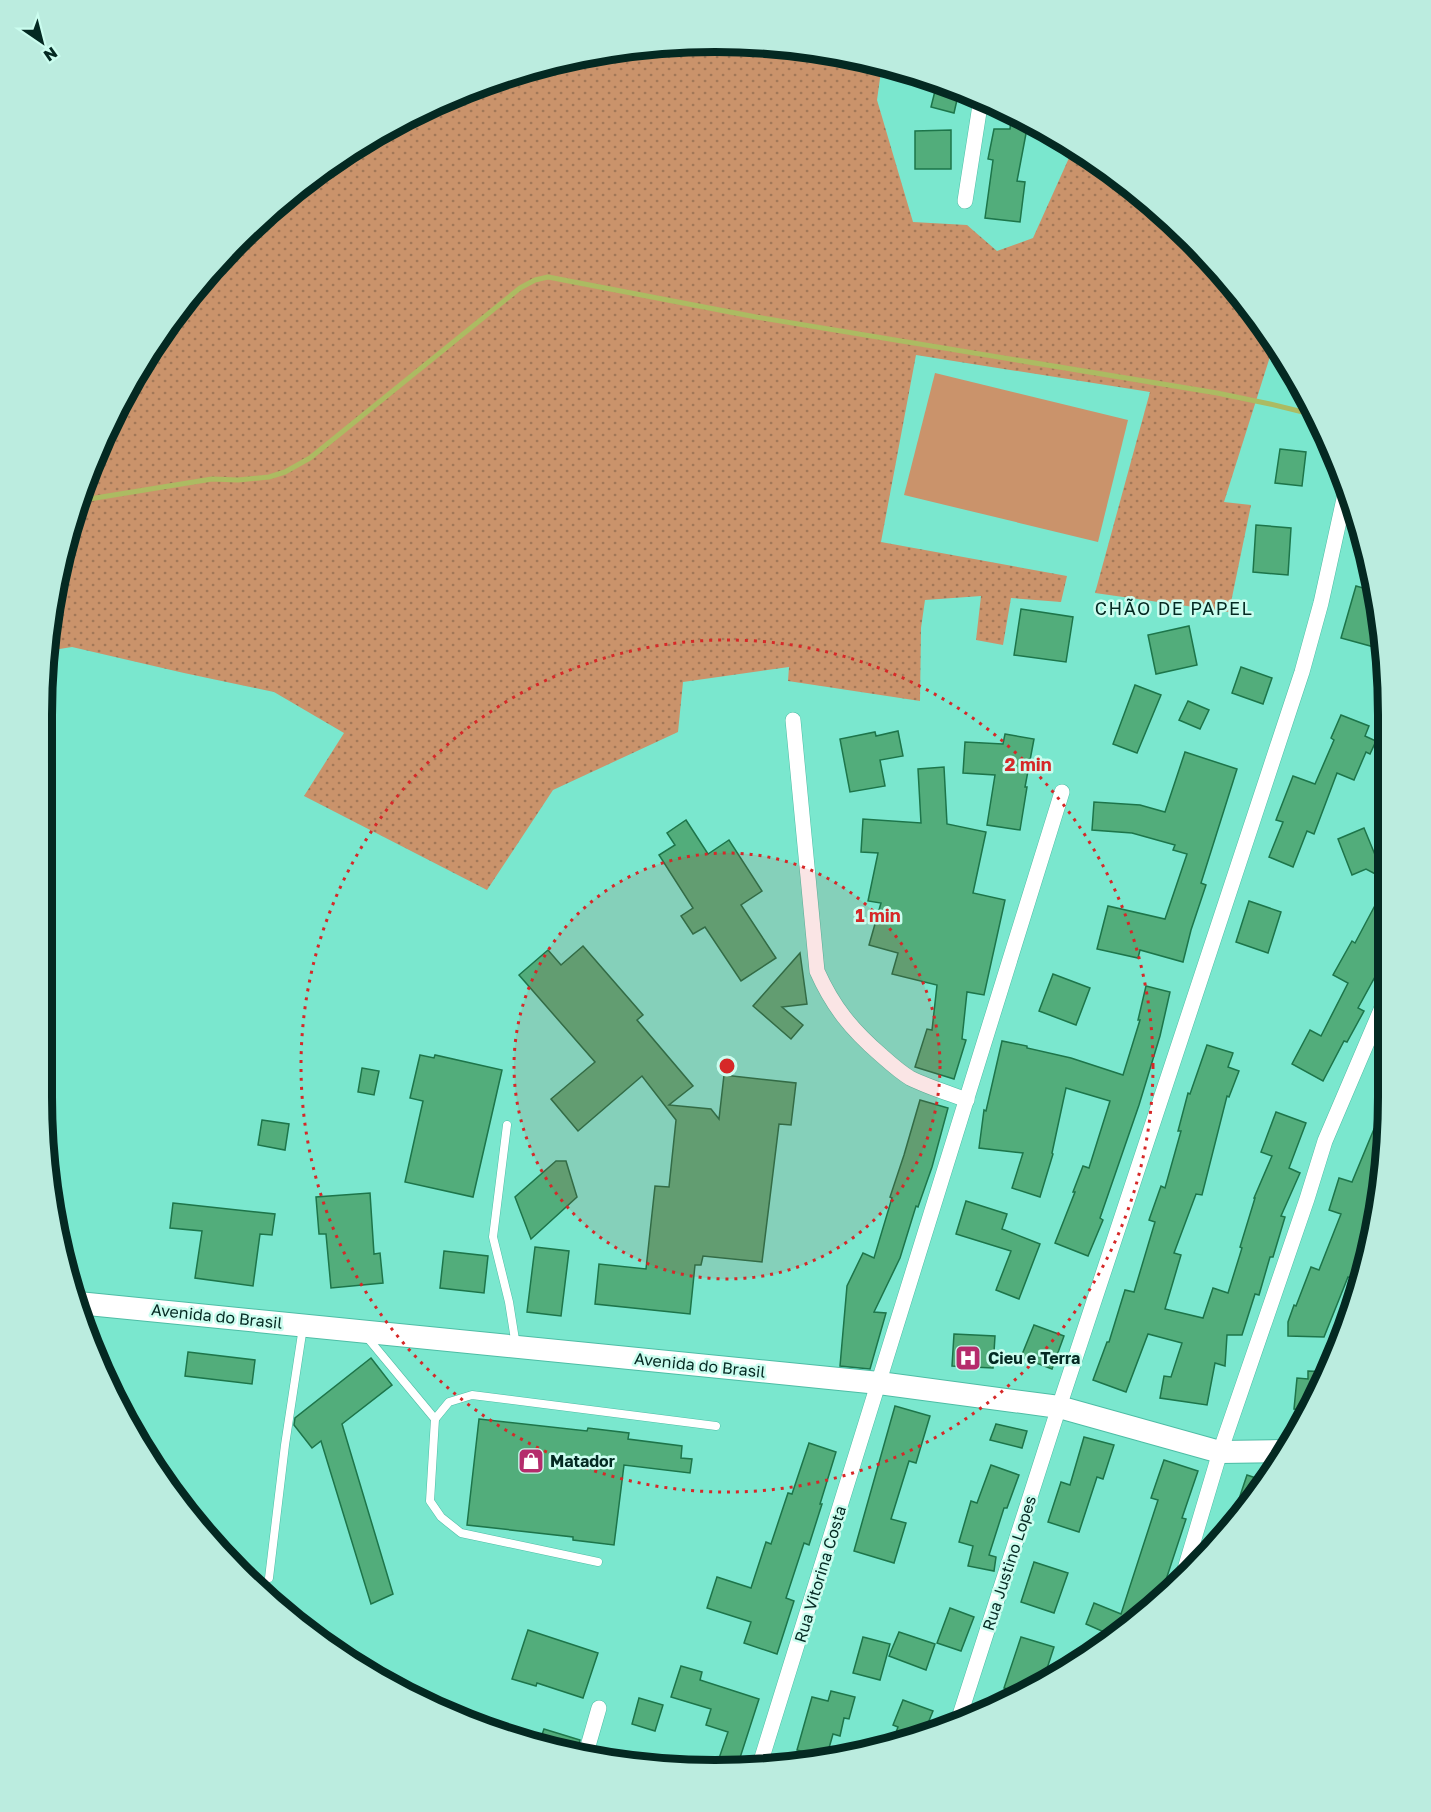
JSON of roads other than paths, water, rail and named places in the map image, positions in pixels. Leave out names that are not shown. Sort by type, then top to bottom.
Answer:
[{"type":"street","points":[[965,201],[980,108]]},
{"type":"street","name":"Rua Justino Lopes","points":[[961,1712],[1059,1407],[1302,672],[1321,603],[1343,502]]},
{"type":"street","points":[[793,720],[817,971],[841,1015],[860,1037],[886,1060],[910,1078],[967,1100]]},
{"type":"street","name":"Rua Vitorina Costa","points":[[762,1758],[1062,792]]},
{"type":"street","points":[[1187,1562],[1220,1452],[1307,1200],[1325,1141],[1378,1017]]},
{"type":"street","name":"Avenida do Brasil","points":[[86,1303],[879,1383],[1059,1407],[1220,1452],[1276,1451]]},
{"type":"street","points":[[588,1747],[599,1708]]},
{"type":"lane","points":[[507,1125],[494,1237],[516,1346]]},
{"type":"lane","points":[[269,1578],[303,1324]]},
{"type":"lane","points":[[361,1330],[435,1419]]},
{"type":"lane","points":[[598,1562],[461,1533],[441,1517],[430,1501],[435,1419],[449,1402],[472,1395],[716,1426]]},
{"type":"waterway","points":[[89,499],[212,479],[238,480],[269,477],[285,472],[310,458],[520,288],[535,280],[548,277],[756,317],[1217,393],[1305,413]]},
{"type":"place","name":"Cieu e Terra","points":[[968,1358]]},
{"type":"place","name":"Matador","points":[[531,1461]]},
{"type":"district","name":"CHÃO DE PAPEL","points":[[1174,609]]}]
